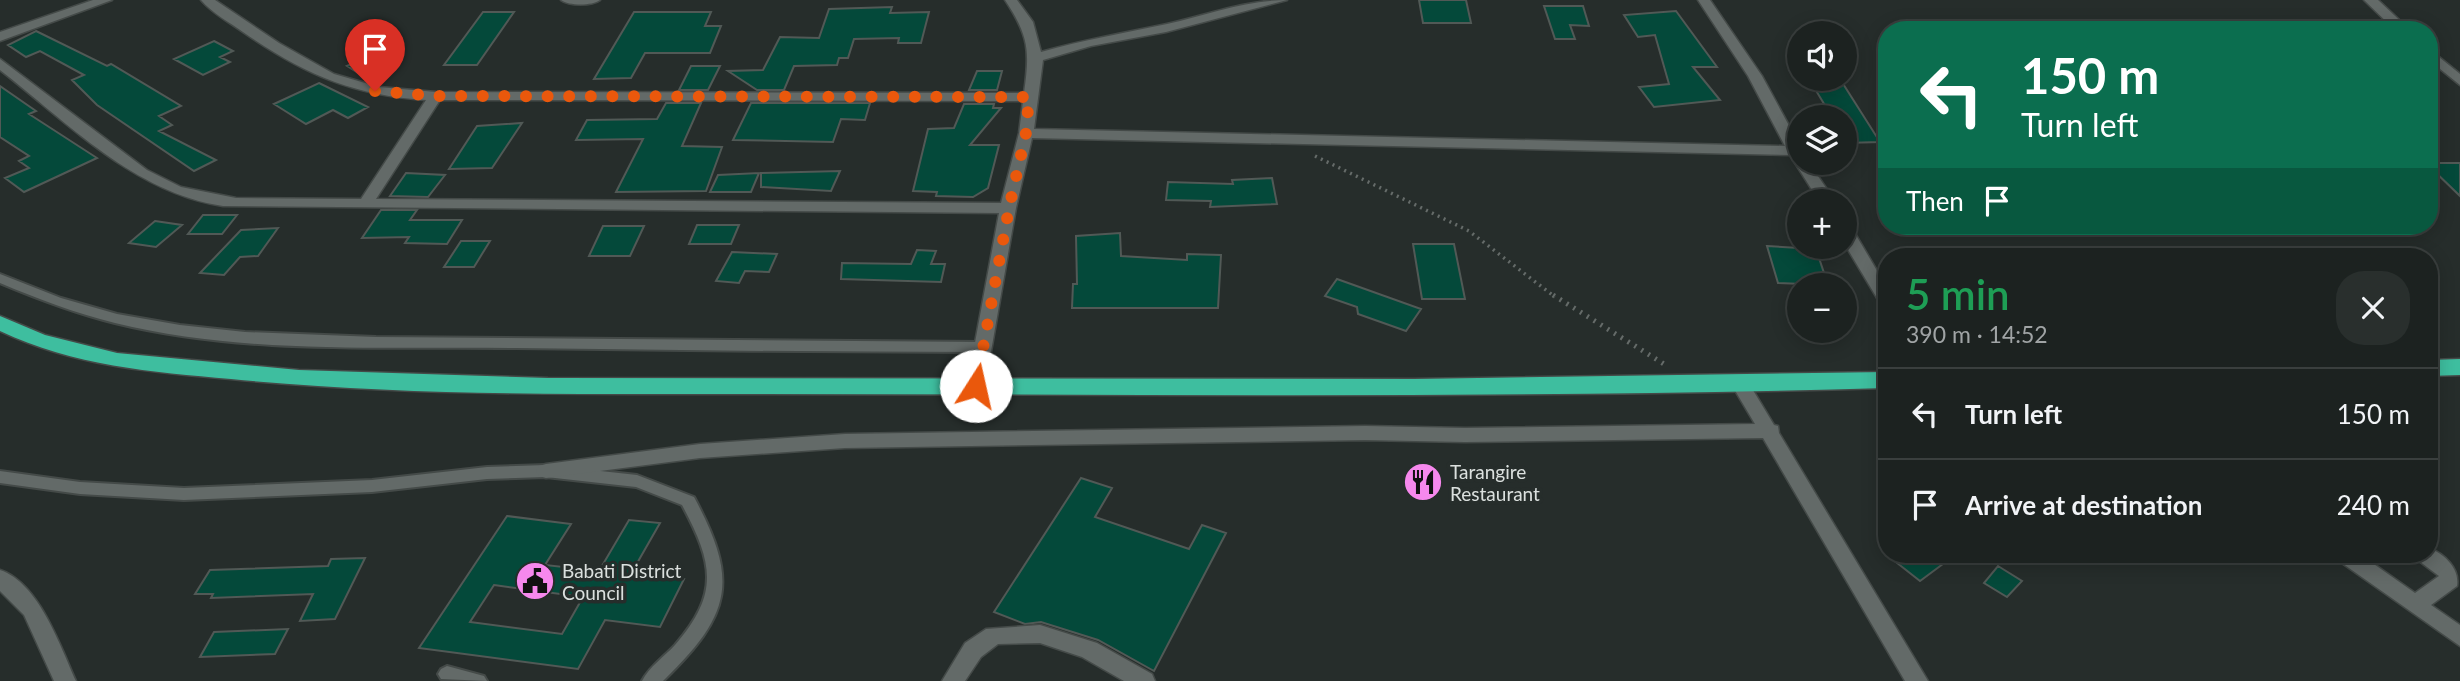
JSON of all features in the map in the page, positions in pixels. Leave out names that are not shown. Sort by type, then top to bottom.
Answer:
[{"type":"highway","points":[[0,323],[39,341],[117,361],[299,378],[576,386],[1414,387],[1878,380]]},
{"type":"highway","points":[[2438,368],[2460,367]]},
{"type":"street","points":[[0,37],[106,0]]},
{"type":"street","points":[[207,0],[312,67],[343,82],[375,91],[436,96],[1029,97]]},
{"type":"street","points":[[567,0],[594,0]]},
{"type":"street","points":[[976,386],[1009,208],[1026,133],[1029,97],[1037,58],[1026,22],[1011,0]]},
{"type":"street","points":[[1037,58],[1089,42],[1166,28],[1281,0]]},
{"type":"street","points":[[1704,0],[1755,76],[1787,135]]},
{"type":"street","points":[[2370,0],[2393,21]]},
{"type":"street","points":[[2438,61],[2460,81]]},
{"type":"street","points":[[0,63],[107,149],[166,188],[184,195],[236,203],[1009,208]]},
{"type":"street","points":[[366,203],[436,96]]},
{"type":"street","points":[[1026,133],[1787,157]]},
{"type":"street","points":[[1857,251],[1878,286]]},
{"type":"street","points":[[1739,382],[1771,431],[1917,681]]},
{"type":"street","points":[[545,471],[699,451],[845,441],[1365,433],[1465,435],[1771,431]]},
{"type":"street","points":[[2358,563],[2417,603],[2460,637]]},
{"type":"street","points":[[2417,603],[2450,580],[2449,572],[2437,563]]},
{"type":"street","points":[[0,578],[32,609],[65,681]]},
{"type":"street","points":[[953,681],[973,650],[994,635],[1040,634],[1089,650],[1144,681]]},
{"type":"lane","points":[[0,278],[77,307],[143,325],[278,339],[983,347]]},
{"type":"lane","points":[[0,477],[80,488],[184,494],[372,486],[487,473],[545,471],[637,481],[688,501],[704,530],[716,583],[713,602],[702,622],[651,681]]},
{"type":"lane","points":[[447,674],[478,681]]},
{"type":"path","points":[[1287,140],[1345,173],[1469,232],[1538,286],[1694,383]]},
{"type":"building","points":[[1419,0],[1466,0],[1471,23],[1423,23]]},
{"type":"building","points":[[1544,6],[1583,6],[1589,26],[1570,25],[1575,39],[1555,39]]},
{"type":"building","points":[[892,7],[890,13],[929,12],[921,43],[898,43],[899,38],[854,39],[848,58],[839,58],[837,65],[794,66],[784,90],[757,90],[728,71],[763,70],[780,37],[819,38],[829,9]]},
{"type":"building","points":[[1676,11],[1717,67],[1693,67],[1720,100],[1654,107],[1639,87],[1669,84],[1655,35],[1638,37],[1624,15]]},
{"type":"building","points":[[483,12],[514,12],[477,65],[444,65]]},
{"type":"building","points":[[634,12],[711,12],[705,26],[721,26],[710,53],[645,53],[631,78],[594,79]]},
{"type":"building","points":[[36,31],[107,66],[111,64],[181,106],[159,116],[172,125],[159,131],[216,160],[194,171],[97,105],[72,80],[84,75],[40,51],[26,57],[8,45]]},
{"type":"building","points":[[214,41],[233,51],[220,57],[230,62],[203,75],[174,59]]},
{"type":"building","points":[[381,50],[398,62],[366,78],[347,66]]},
{"type":"building","points":[[691,66],[720,66],[708,90],[679,90]]},
{"type":"building","points":[[977,71],[1002,71],[997,90],[969,90]]},
{"type":"building","points":[[319,83],[368,107],[348,118],[333,110],[306,124],[274,104]]},
{"type":"building","points":[[0,86],[36,111],[29,114],[97,158],[24,192],[5,178],[29,168],[19,161],[29,156],[0,137]]},
{"type":"building","points":[[1816,91],[1848,91],[1857,105],[1825,105]]},
{"type":"building","points":[[666,103],[701,103],[682,146],[722,147],[706,191],[616,192],[643,139],[576,140],[587,120],[657,119]]},
{"type":"building","points":[[751,103],[870,103],[865,120],[841,119],[833,142],[733,140]]},
{"type":"building","points":[[964,104],[994,104],[993,108],[1001,108],[970,145],[999,145],[988,188],[973,197],[936,196],[937,192],[913,191],[928,129],[954,128]]},
{"type":"building","points":[[1857,106],[1878,139],[1878,142],[1857,143]]},
{"type":"building","points":[[522,123],[492,168],[449,169],[477,126]]},
{"type":"building","points":[[2438,163],[2460,163],[2460,196],[2438,175]]},
{"type":"building","points":[[840,171],[831,191],[761,187],[761,173]]},
{"type":"building","points":[[406,173],[445,175],[428,197],[390,196]]},
{"type":"building","points":[[759,173],[751,192],[710,192],[718,175]]},
{"type":"building","points":[[1272,178],[1277,204],[1210,207],[1211,201],[1166,200],[1168,182],[1233,184],[1232,180]]},
{"type":"building","points":[[381,210],[417,210],[410,220],[462,220],[447,244],[405,243],[409,237],[362,238]]},
{"type":"building","points":[[203,215],[237,215],[222,234],[188,234]]},
{"type":"building","points":[[155,221],[182,225],[156,247],[129,243]]},
{"type":"building","points":[[697,225],[739,225],[731,244],[689,244]]},
{"type":"building","points":[[603,226],[644,226],[630,256],[589,256]]},
{"type":"building","points":[[278,228],[258,256],[240,257],[224,275],[200,273],[241,230]]},
{"type":"building","points":[[1120,233],[1121,256],[1187,260],[1187,254],[1221,255],[1218,308],[1072,308],[1073,284],[1077,284],[1076,236]]},
{"type":"building","points":[[461,241],[490,241],[474,267],[444,267]]},
{"type":"building","points":[[1413,244],[1454,244],[1465,299],[1422,299]]},
{"type":"building","points":[[1767,246],[1787,247],[1787,259],[1819,259],[1824,273],[1787,273],[1787,283],[1778,283]]},
{"type":"building","points":[[917,250],[936,251],[931,264],[945,264],[941,282],[841,279],[842,263],[911,264]]},
{"type":"building","points":[[732,252],[777,254],[769,272],[745,271],[739,283],[716,281]]},
{"type":"building","points":[[1337,279],[1421,309],[1406,331],[1358,314],[1357,307],[1325,296]]},
{"type":"building","points":[[1081,478],[1112,488],[1095,517],[1189,549],[1202,525],[1226,533],[1154,671],[1098,640],[1041,622],[1025,624],[994,612]]},
{"type":"building","points":[[507,516],[571,524],[545,565],[599,571],[629,520],[660,523],[632,572],[684,579],[660,627],[605,620],[578,669],[419,648]],"holes":[[[494,585],[583,597],[562,634],[470,622]]]},
{"type":"building","points":[[365,558],[335,619],[300,621],[313,594],[211,598],[213,594],[195,594],[210,570],[328,566],[331,559]]},
{"type":"building","points":[[1897,563],[1944,563],[1920,581]]},
{"type":"building","points":[[1998,566],[2022,581],[2007,597],[1984,583]]},
{"type":"building","points":[[288,629],[275,654],[200,657],[214,632]]},
{"type":"place","name":"Tarangire Restaurant","points":[[1423,482]]},
{"type":"place","name":"Babati District Council","points":[[535,581]]},
{"type":"route","points":[[375,91],[436,96],[1029,97],[1026,133],[1009,208],[976,386]]}]
